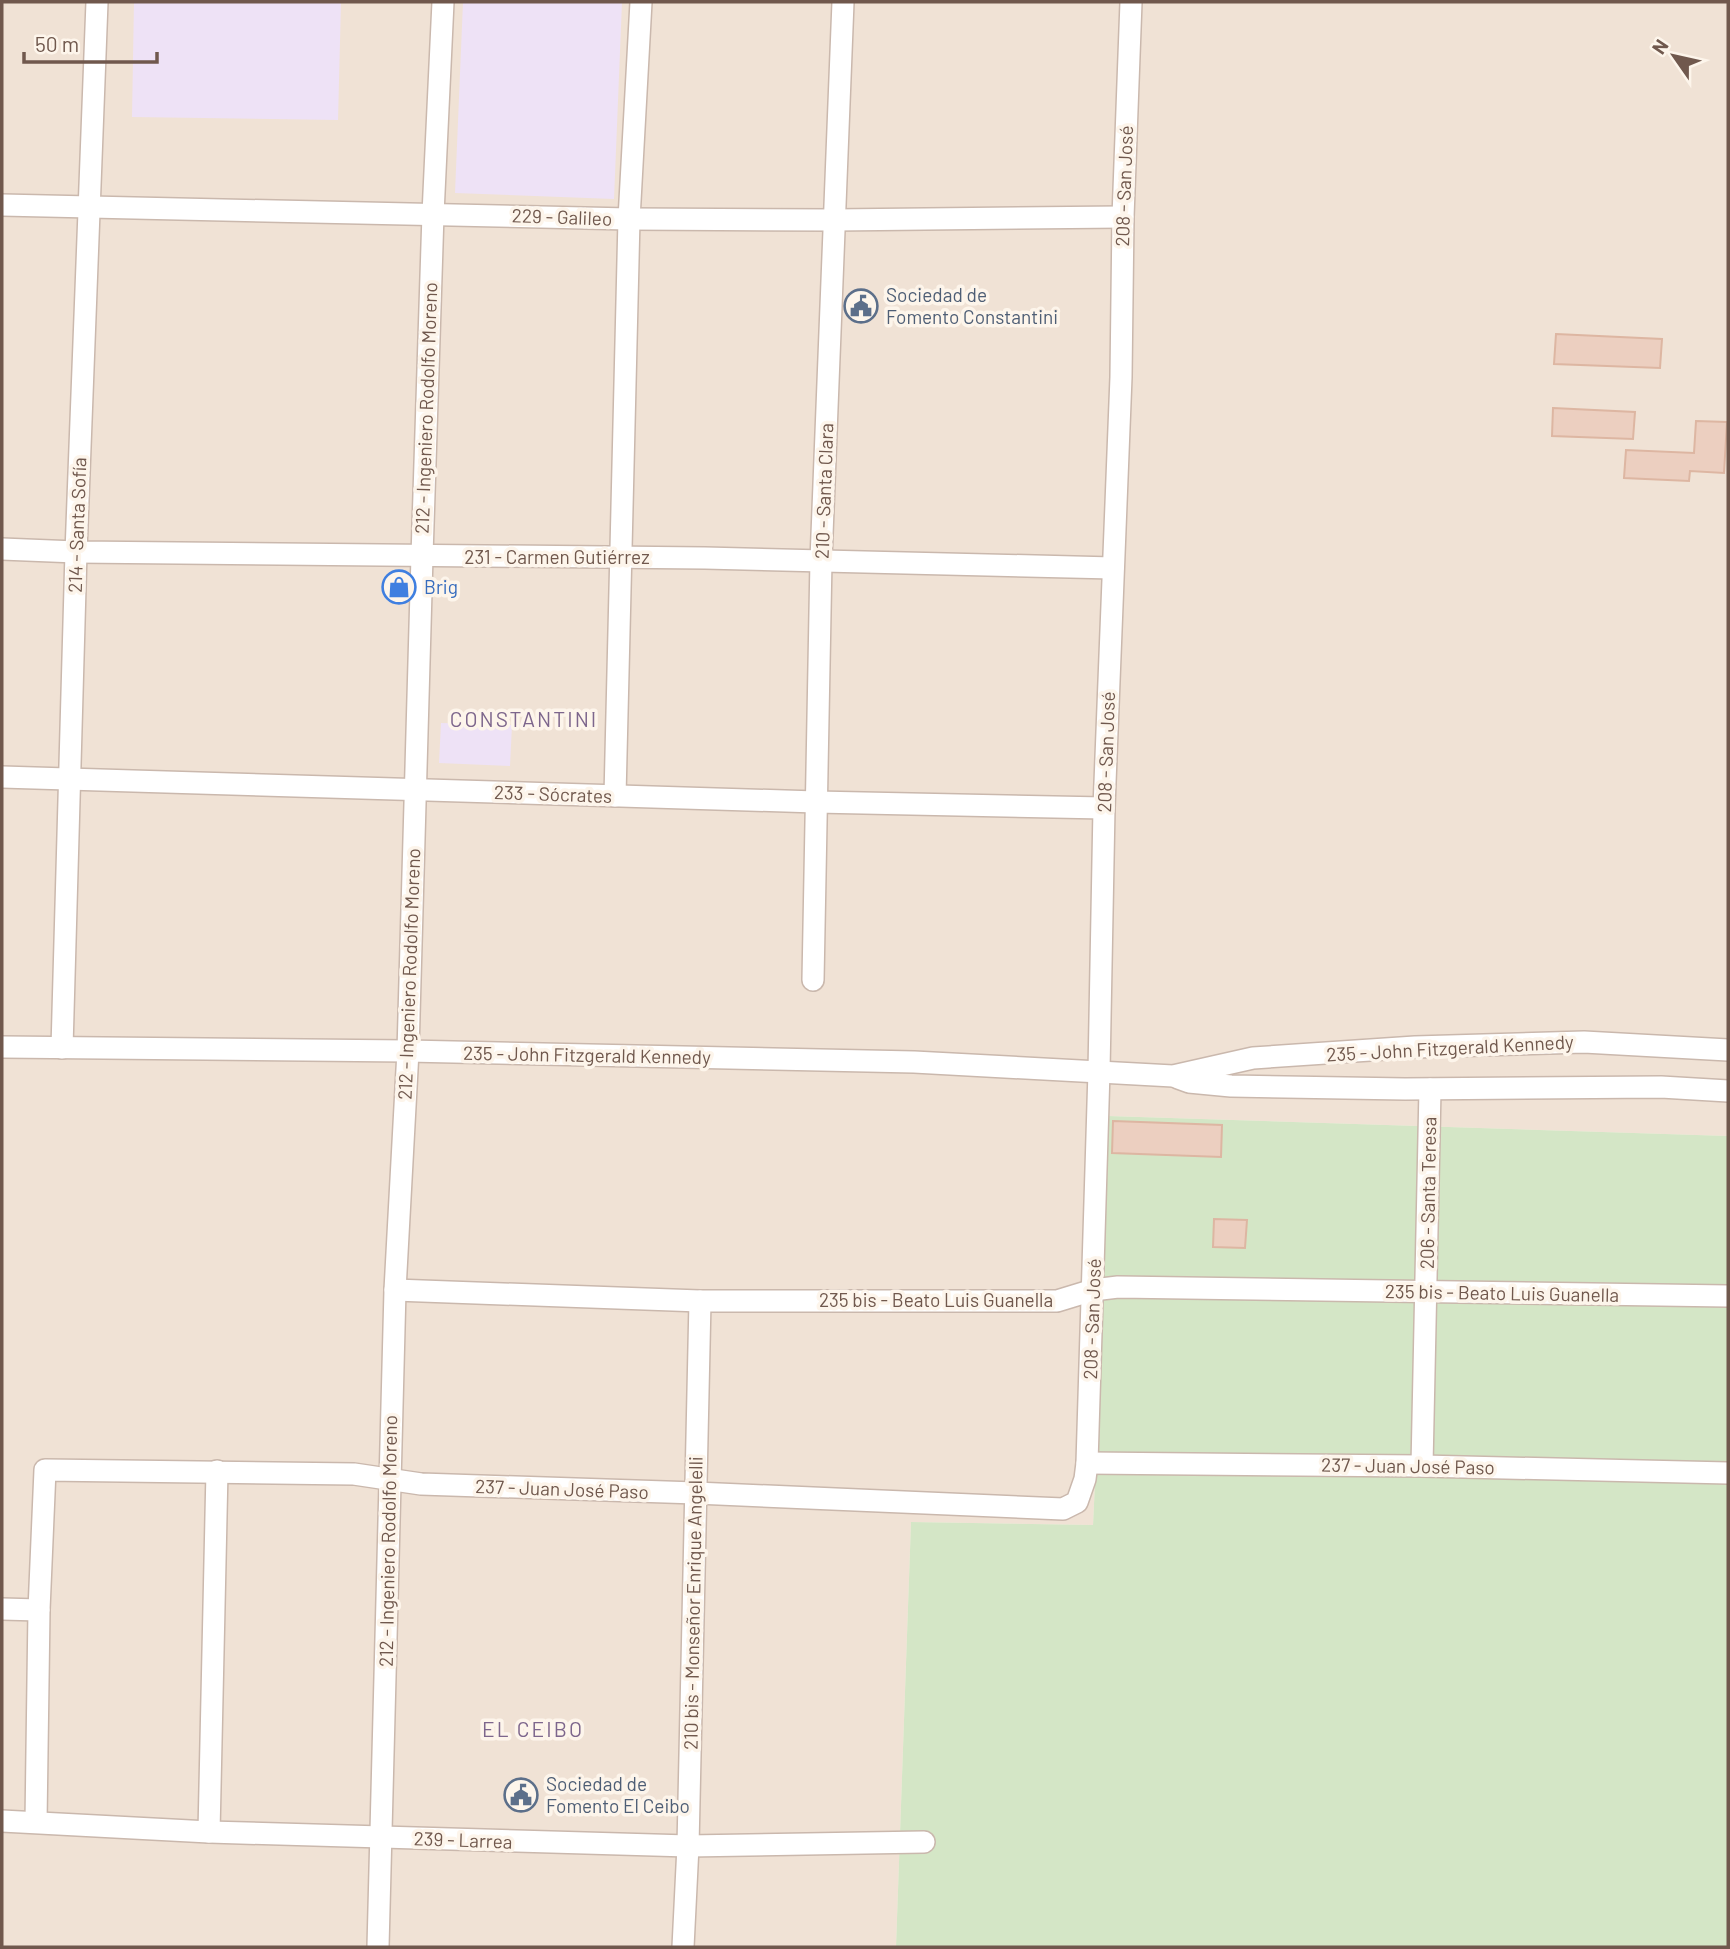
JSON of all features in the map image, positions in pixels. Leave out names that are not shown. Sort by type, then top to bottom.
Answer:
[{"type":"street","name":"214 - Santa Sofía","points":[[62,1048],[76,552],[97,2]]},
{"type":"street","name":"212 - Ingeniero Rodolfo Moreno","points":[[378,1947],[395,1290],[408,1051],[433,214],[443,2]]},
{"type":"street","points":[[615,796],[629,219],[641,2]]},
{"type":"street","name":"210 - Santa Clara","points":[[813,980],[821,559],[843,2]]},
{"type":"street","name":"208 - San José","points":[[1077,1502],[1087,1463],[1104,808],[1121,377],[1123,217],[1131,2]]},
{"type":"street","name":"229 - Galileo","points":[[2,205],[629,219],[1123,217]]},
{"type":"street","name":"231 - Carmen Gutiérrez","points":[[2,549],[821,559],[1113,568]]},
{"type":"street","name":"233 - Sócrates","points":[[2,777],[816,802],[1104,808]]},
{"type":"street","name":"235 - John Fitzgerald Kennedy","points":[[1172,1076],[1253,1058],[1415,1047],[1584,1041],[1728,1050]]},
{"type":"street","name":"235 - John Fitzgerald Kennedy","points":[[2,1047],[408,1051],[914,1062],[1172,1076],[1189,1082],[1231,1086],[1430,1089],[1661,1087],[1728,1091]]},
{"type":"street","name":"206 - Santa Teresa","points":[[1422,1466],[1430,1089]]},
{"type":"street","name":"235 bis - Beato Luis Guanella","points":[[395,1290],[700,1301],[1057,1301],[1093,1290],[1118,1287],[1728,1296]]},
{"type":"street","name":"210 bis - Monseñor Enrique Angelelli","points":[[683,1947],[688,1846],[700,1301]]},
{"type":"street","name":"237 - Juan José Paso","points":[[1087,1463],[1422,1466],[1728,1473]]},
{"type":"street","name":"237 - Juan José Paso","points":[[39,1611],[45,1469],[354,1474],[421,1484],[1063,1509],[1077,1502]]},
{"type":"street","points":[[209,1832],[217,1471]]},
{"type":"street","points":[[2,1609],[39,1611],[36,1822]]},
{"type":"street","name":"239 - Larrea","points":[[2,1821],[209,1832],[688,1846],[924,1842]]},
{"type":"shaded area","points":[[2,2],[1728,2],[1728,1136],[1109,1116],[1093,1525],[911,1522],[896,1947],[2,1947]]},
{"type":"shaded area","points":[[134,2],[341,2],[338,120],[132,117]]},
{"type":"shaded area","points":[[463,2],[622,2],[614,199],[455,193]]},
{"type":"shaded area","points":[[441,723],[512,725],[510,766],[439,763]]},
{"type":"green space","points":[[1108,1116],[1728,1136],[1728,1947],[896,1947],[911,1522],[1093,1525],[1103,1314]]},
{"type":"building","points":[[1556,334],[1662,339],[1660,368],[1554,364]]},
{"type":"building","points":[[1553,408],[1635,412],[1633,439],[1552,436]]},
{"type":"building","points":[[1696,421],[1727,422],[1724,473],[1690,471],[1689,481],[1624,478],[1626,450],[1694,453]]},
{"type":"building","points":[[1113,1121],[1222,1125],[1221,1157],[1112,1153]]},
{"type":"building","points":[[1214,1219],[1247,1220],[1245,1248],[1213,1247]]},
{"type":"place","name":"Sociedad de Fomento Constantini","points":[[861,306]]},
{"type":"place","name":"Brig","points":[[399,587]]},
{"type":"place","name":"Sociedad de Fomento El Ceibo","points":[[521,1795]]},
{"type":"district","name":"CONSTANTINI","points":[[524,720]]},
{"type":"district","name":"EL CEIBO","points":[[533,1730]]}]
